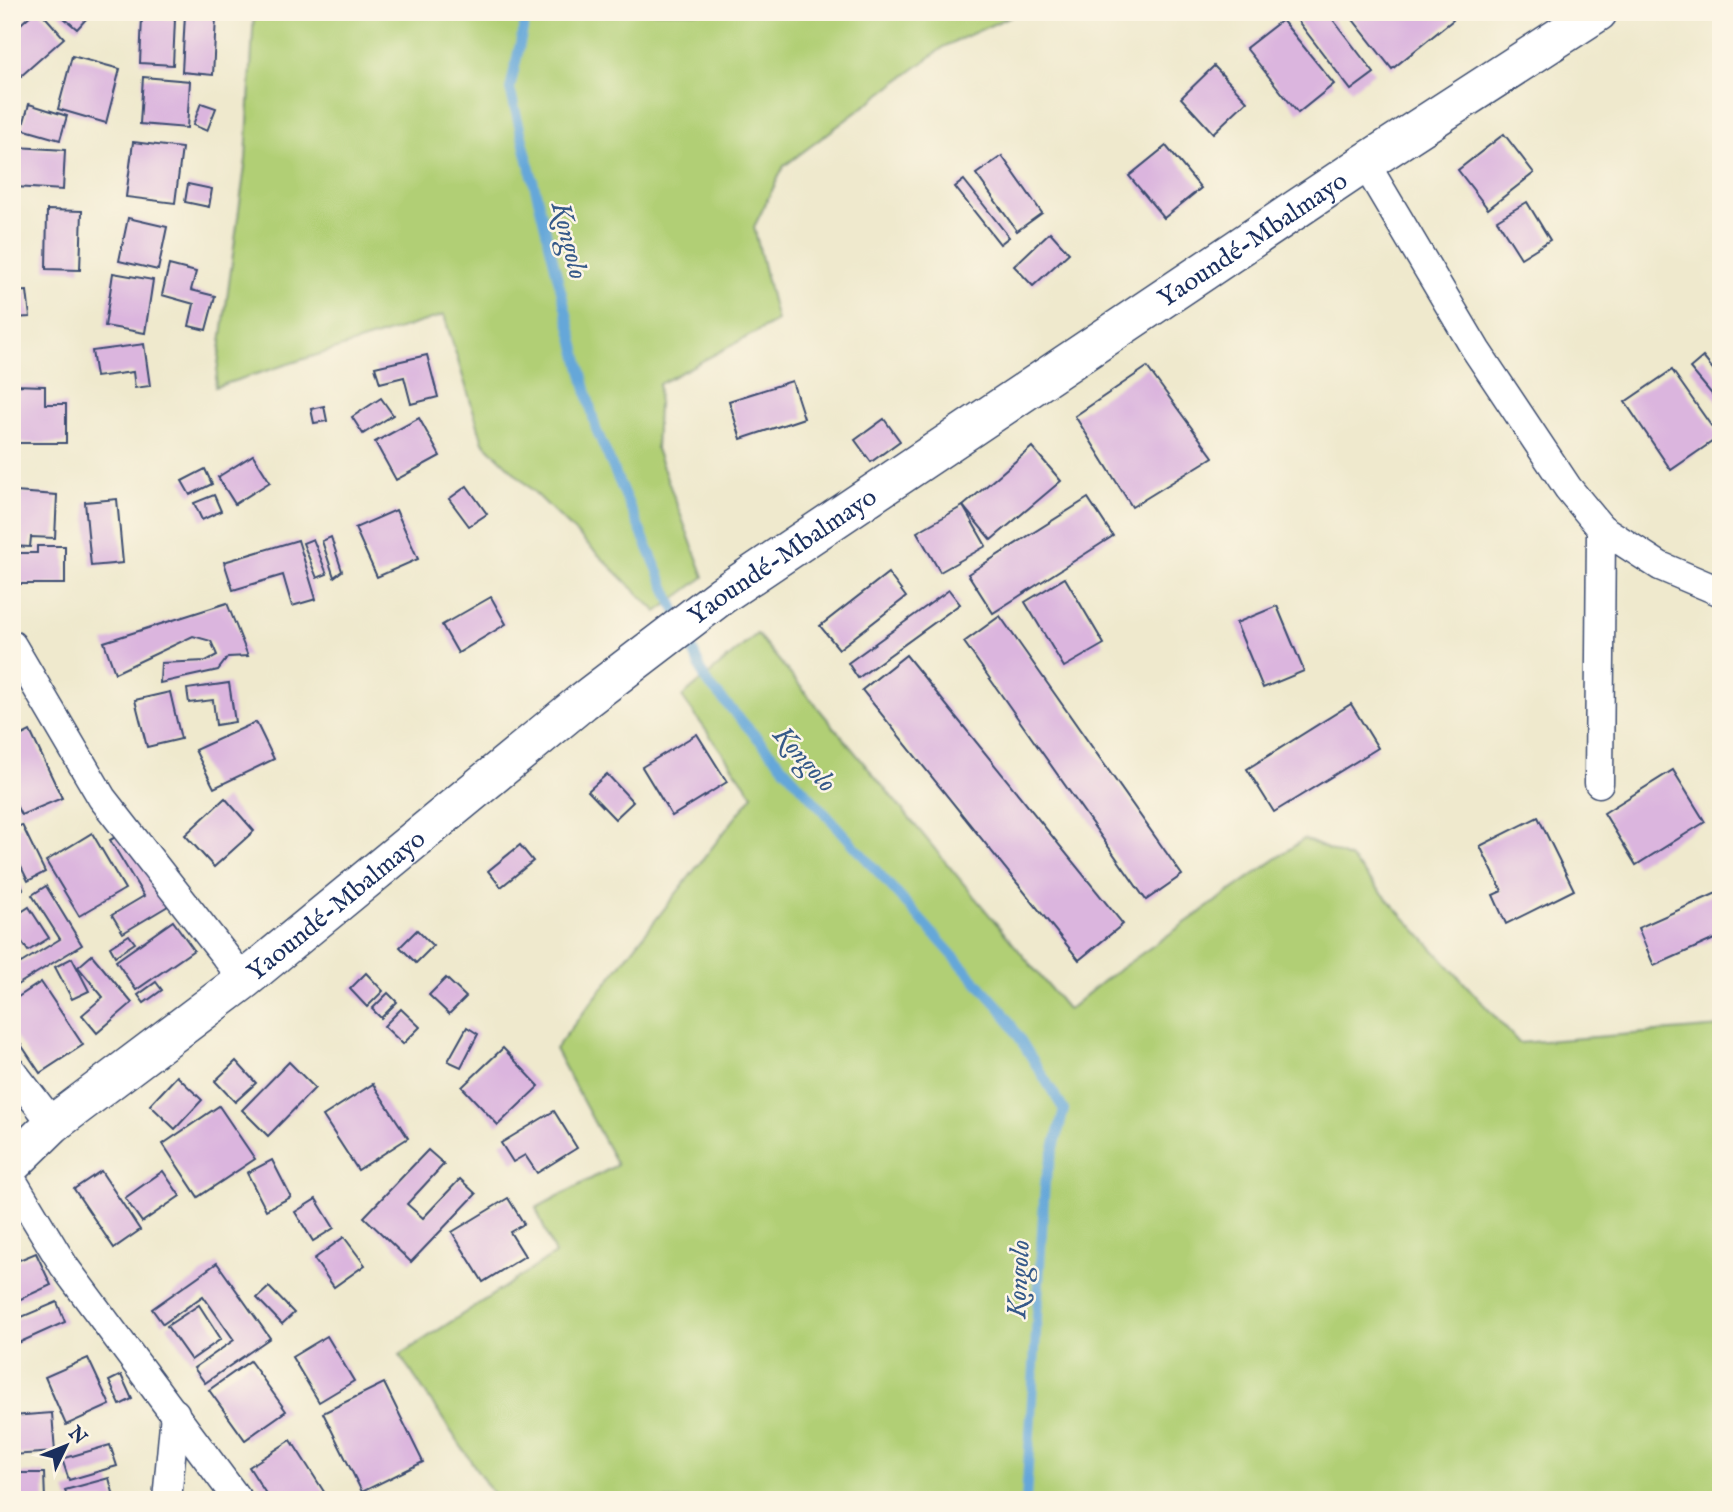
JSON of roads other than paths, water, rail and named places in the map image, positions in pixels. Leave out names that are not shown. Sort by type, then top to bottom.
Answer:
[{"type":"highway","name":"Yaoundé-Mbalmayo","points":[[12,1164],[53,1124],[244,980],[582,702],[722,595],[1365,163],[1598,12]]},
{"type":"street","points":[[1365,163],[1476,350],[1568,488],[1601,528],[1660,566],[1721,592]]},
{"type":"street","points":[[1598,783],[1601,528]]},
{"type":"street","points":[[12,645],[102,798],[244,980]]},
{"type":"street","points":[[12,1071],[53,1124]]},
{"type":"street","points":[[12,1180],[64,1265],[238,1500]]},
{"type":"street","points":[[167,1500],[175,1412]]},
{"type":"waterway","name":"Kongolo","points":[[527,12],[510,89],[596,429],[679,619]]},
{"type":"waterway","name":"Kongolo","points":[[685,632],[706,681],[1002,1010],[1064,1110],[1045,1182],[1026,1500]]}]
